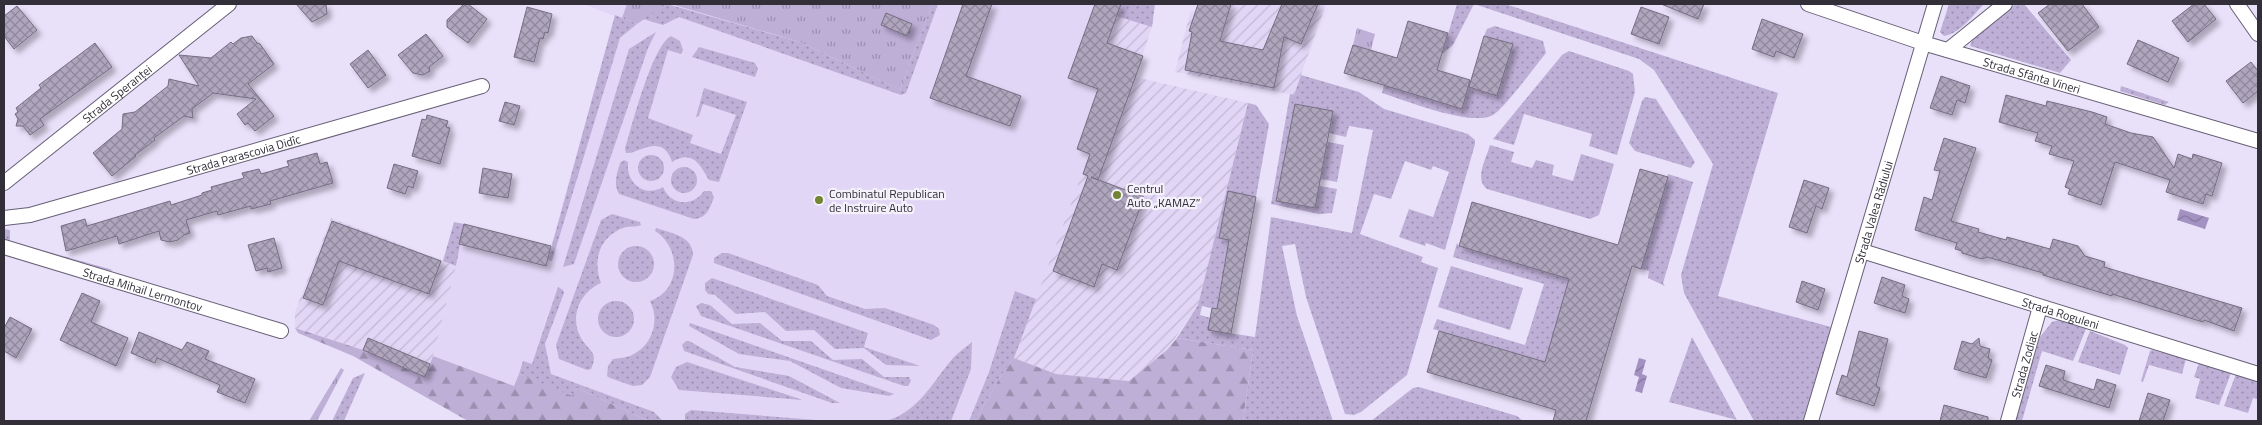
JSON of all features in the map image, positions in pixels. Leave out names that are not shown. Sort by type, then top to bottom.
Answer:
[{"type":"street","name":"Strada Speranței","points":[[4,183],[229,4]]},
{"type":"street","name":"Strada Sfânta Vineri","points":[[1808,4],[1923,43],[2258,141]]},
{"type":"street","name":"Strada Valea Rădiului","points":[[1812,421],[1935,4]]},
{"type":"street","points":[[1948,50],[2004,4]]},
{"type":"street","points":[[2237,4],[2258,34]]},
{"type":"street","name":"Strada Parascovia Didîc","points":[[4,218],[30,215],[482,86]]},
{"type":"street","name":"Strada Mihail Lermontov","points":[[4,247],[281,331]]},
{"type":"street","name":"Strada Roguleni","points":[[1862,251],[2258,374]]},
{"type":"street","name":"Strada Zodiac","points":[[2008,421],[2040,307]]},
{"type":"shaded area","name":"Combinatul Republican de Instruire Auto","points":[[583,4],[1121,4],[1094,79],[1115,87],[1014,358],[975,421],[649,421],[577,388],[572,396],[514,386],[433,356],[456,266],[464,224],[551,246],[615,16]]},
{"type":"shaded area","points":[[1198,4],[1326,4],[1294,95],[1175,72],[1190,13],[1196,9]]},
{"type":"shaded area","name":"Centrul Auto „KAMAZ”","points":[[1116,16],[1152,27],[1135,77],[1248,103],[1198,305],[1167,350],[1129,381],[1056,374],[1014,358],[1114,87],[1093,79]]},
{"type":"shaded area","points":[[331,218],[456,266],[433,356],[425,377],[363,350],[295,328],[295,312]]},
{"type":"green space","points":[[627,4],[667,4],[637,24],[622,18]]},
{"type":"green space","points":[[667,4],[800,42],[900,90],[932,4],[938,4],[906,93],[901,95],[679,17],[663,25],[643,19]]},
{"type":"green space","points":[[671,4],[932,4],[900,90],[800,42]]},
{"type":"green space","points":[[1121,4],[1155,4],[1152,27],[1116,16]]},
{"type":"green space","points":[[1457,4],[1474,4],[1453,45],[1442,54]]},
{"type":"green space","points":[[1474,4],[1505,4],[1778,93],[1718,296],[1831,327],[1803,421],[1754,421],[1684,293],[1681,275],[1713,164],[1654,70],[1639,59]]},
{"type":"green space","points":[[1949,4],[1984,4],[1956,31],[1944,36],[1940,32]]},
{"type":"green space","points":[[2016,4],[2024,4],[2071,60],[2060,73],[1970,46],[1973,39],[1983,28]]},
{"type":"green space","points":[[615,15],[637,24],[620,38],[552,261],[548,260]]},
{"type":"green space","points":[[1495,26],[1543,41],[1546,53],[1512,96],[1493,115],[1483,118],[1470,118],[1422,107],[1382,93],[1384,85],[1461,109],[1468,87],[1497,96],[1513,44],[1484,36],[1487,29]]},
{"type":"green space","points":[[1357,28],[1375,34],[1371,50],[1353,45]]},
{"type":"green space","points":[[656,32],[648,48],[574,264],[563,267],[629,49]]},
{"type":"green space","points":[[671,36],[680,41],[683,50],[681,54],[668,50],[648,118],[693,135],[690,143],[721,154],[736,115],[703,104],[699,116],[696,117],[704,88],[747,102],[719,182],[709,180],[695,160],[685,157],[672,162],[668,153],[656,146],[626,153],[625,149],[632,123],[650,70],[664,43]]},
{"type":"green space","points":[[699,47],[755,63],[758,69],[755,77],[692,57]]},
{"type":"green space","points":[[1569,51],[1633,74],[1635,92],[1617,155],[1589,146],[1592,134],[1524,114],[1514,145],[1493,139],[1562,55]]},
{"type":"green space","points":[[1301,75],[1359,92],[1384,109],[1468,134],[1475,140],[1475,144],[1445,250],[1426,243],[1425,246],[1399,237],[1409,209],[1433,217],[1449,172],[1433,166],[1431,170],[1405,161],[1391,199],[1374,194],[1360,234],[1423,257],[1421,262],[1438,268],[1407,375],[1361,412],[1354,415],[1345,414],[1306,297],[1295,244],[1282,246],[1297,316],[1333,421],[1243,421],[1253,350],[1177,338],[1198,305],[1248,103],[1256,105],[1269,124],[1256,197],[1228,192],[1219,237],[1229,240],[1218,300],[1220,310],[1202,306],[1200,315],[1211,318],[1209,330],[1255,337],[1271,217],[1352,233],[1373,130],[1349,126],[1346,137],[1329,133],[1333,111],[1295,104],[1276,200],[1314,208],[1319,186],[1337,189],[1332,213],[1319,214],[1271,204],[1290,94],[1294,95]]},
{"type":"green space","points":[[2121,86],[2169,102],[2165,105],[2120,91]]},
{"type":"green space","points":[[1645,97],[1656,99],[1695,162],[1691,168],[1635,151],[1629,143],[1642,101]]},
{"type":"green space","points":[[1328,142],[1344,145],[1337,182],[1320,179]]},
{"type":"green space","points":[[1490,145],[1514,152],[1511,162],[1532,168],[1536,160],[1554,165],[1552,175],[1573,181],[1581,154],[1614,164],[1599,215],[1590,219],[1487,189],[1481,180],[1481,174]]},
{"type":"green space","points":[[651,155],[660,159],[664,168],[660,177],[651,181],[642,177],[638,168],[642,159]]},
{"type":"green space","points":[[624,160],[628,162],[630,176],[638,186],[649,191],[663,187],[666,193],[676,201],[688,202],[694,200],[704,191],[711,191],[714,197],[709,209],[702,217],[694,219],[619,194],[616,178],[620,163]]},
{"type":"green space","points":[[684,167],[693,171],[697,180],[693,189],[684,193],[675,189],[671,180],[675,171]]},
{"type":"green space","points":[[1668,174],[1693,182],[1663,283],[1665,286],[1648,278],[1649,271],[1641,269]]},
{"type":"green space","points":[[612,214],[640,222],[641,225],[626,227],[617,231],[604,242],[600,249],[597,265],[601,283],[587,292],[582,299],[576,322],[582,340],[594,356],[591,369],[587,370],[559,359],[556,345],[601,220]]},
{"type":"green space","points":[[454,222],[464,224],[456,266],[443,261]]},
{"type":"green space","points":[[656,228],[685,239],[692,249],[693,255],[650,377],[642,385],[633,386],[607,376],[608,366],[613,359],[630,356],[639,351],[650,339],[653,331],[654,316],[650,301],[668,288],[672,278],[674,268],[670,247],[664,238],[655,231]]},
{"type":"green space","points":[[4,229],[10,230],[10,241],[113,270],[110,271],[4,244]]},
{"type":"green space","points":[[1457,243],[1459,246],[1569,279],[1545,362],[1433,329],[1437,319],[1525,345],[1544,284],[1453,257]]},
{"type":"green space","points":[[636,246],[643,247],[649,251],[653,257],[653,271],[649,277],[643,281],[636,282],[629,281],[623,277],[619,271],[618,264],[619,257],[623,251],[629,247]]},
{"type":"green space","points":[[722,253],[728,253],[818,285],[827,296],[865,309],[885,308],[934,325],[939,329],[940,335],[931,340],[714,263],[714,258]]},
{"type":"green space","points":[[1451,266],[1523,288],[1510,330],[1438,307]]},
{"type":"green space","points":[[712,278],[868,333],[864,347],[920,366],[886,365],[864,348],[835,349],[814,330],[786,331],[765,312],[736,314],[715,295],[708,294],[705,290],[705,283]]},
{"type":"green space","points":[[558,287],[564,293],[545,344],[551,374],[654,412],[663,421],[649,421],[577,388],[572,396],[519,374],[523,361],[532,364]]},
{"type":"green space","points":[[1015,291],[1036,299],[1014,358],[1000,377],[975,421],[969,421],[989,372]]},
{"type":"green space","points":[[616,301],[623,302],[629,306],[633,312],[633,326],[629,332],[623,336],[616,337],[609,336],[603,332],[599,326],[598,319],[599,312],[603,306],[609,302]]},
{"type":"green space","points":[[701,303],[710,305],[732,324],[760,323],[782,341],[811,341],[833,360],[862,359],[884,377],[909,377],[911,381],[908,386],[904,386],[701,316],[696,306]]},
{"type":"green space","points":[[2059,320],[2086,329],[2073,361],[2042,351],[2022,421],[2015,421],[2040,337],[2052,322]]},
{"type":"green space","points":[[690,323],[894,394],[889,396],[841,388],[790,361],[739,354],[689,326]]},
{"type":"green space","points":[[295,328],[363,350],[425,377],[433,356],[514,386],[519,374],[572,395],[577,388],[649,421],[468,421],[353,356],[298,333]]},
{"type":"green space","points":[[2090,331],[2125,345],[2128,348],[2120,375],[2078,362]]},
{"type":"green space","points":[[1692,337],[1737,420],[1669,402]]},
{"type":"green space","points":[[1177,338],[1253,350],[1243,421],[975,421],[1000,377],[1014,358],[1056,374],[1129,381],[1167,350]]},
{"type":"green space","points":[[686,341],[735,367],[789,376],[840,403],[832,403],[684,351],[682,345]]},
{"type":"green space","points":[[972,342],[971,369],[951,421],[886,421],[908,411],[924,395],[954,357]]},
{"type":"green space","points":[[2150,351],[2186,359],[2182,374],[2149,365],[2143,382],[2141,381]]},
{"type":"green space","points":[[687,362],[803,400],[679,390],[671,377],[676,367]]},
{"type":"green space","points":[[2199,363],[2231,373],[2219,405],[2195,398],[2200,379],[2194,377]]},
{"type":"green space","points":[[341,368],[344,370],[317,421],[309,421]]},
{"type":"green space","points":[[365,373],[344,421],[332,421],[353,378]]},
{"type":"green space","points":[[2236,374],[2258,381],[2257,399],[2253,398],[2248,413],[2224,406]]},
{"type":"green space","points":[[1419,387],[1517,416],[1523,421],[1371,421],[1413,388]]},
{"type":"green space","points":[[691,410],[829,421],[685,421],[685,414]]},
{"type":"water","points":[[2180,209],[2209,218],[2205,229],[2177,220]]},
{"type":"water","points":[[1639,358],[1646,360],[1642,374],[1647,376],[1642,393],[1635,391],[1639,377],[1634,375]]},
{"type":"building","points":[[296,4],[326,4],[327,14],[312,22]]},
{"type":"building","points":[[464,4],[468,4],[487,19],[468,43],[447,27],[447,20]]},
{"type":"building","points":[[963,4],[992,4],[966,76],[1021,96],[1010,126],[930,98]]},
{"type":"building","points":[[1095,4],[1121,4],[1107,43],[1143,56],[1098,180],[1144,197],[1117,270],[1102,264],[1094,287],[1053,271],[1088,176],[1083,174],[1090,154],[1077,149],[1098,89],[1068,78]]},
{"type":"building","points":[[1198,4],[1231,4],[1220,41],[1263,50],[1282,4],[1318,4],[1301,44],[1284,37],[1274,88],[1185,70],[1192,32],[1189,31]]},
{"type":"building","points":[[1661,4],[1704,4],[1698,19]]},
{"type":"building","points":[[2050,4],[2082,4],[2099,27],[2068,51],[2038,13]]},
{"type":"building","points":[[2194,4],[2204,4],[2216,19],[2188,42],[2172,21]]},
{"type":"building","points":[[17,6],[37,30],[14,49],[4,36],[4,16]]},
{"type":"building","points":[[527,7],[552,14],[548,33],[545,32],[543,39],[540,38],[534,62],[514,57]]},
{"type":"building","points":[[1641,7],[1669,17],[1659,44],[1631,34]]},
{"type":"building","points":[[886,13],[912,24],[907,36],[881,25]]},
{"type":"building","points":[[1762,19],[1803,34],[1794,58],[1776,51],[1774,57],[1752,49]]},
{"type":"building","points":[[1408,21],[1448,33],[1437,70],[1470,80],[1462,109],[1344,73],[1353,45],[1397,58]]},
{"type":"building","points":[[426,34],[443,56],[429,67],[430,71],[423,75],[413,73],[398,55]]},
{"type":"building","points":[[252,36],[274,64],[248,84],[274,116],[255,131],[248,123],[245,125],[237,114],[256,99],[213,93],[192,109],[193,118],[184,116],[154,138],[155,140],[112,176],[93,153],[122,129],[123,114],[135,112],[168,86],[169,79],[199,86],[179,55],[211,58],[231,42],[233,44],[241,38]]},
{"type":"building","points":[[1484,36],[1513,44],[1497,96],[1469,87]]},
{"type":"building","points":[[2138,40],[2179,58],[2168,82],[2127,64]]},
{"type":"building","points":[[95,43],[112,67],[40,119],[44,125],[30,135],[23,126],[16,126],[18,119],[15,114],[18,112],[16,108],[41,88],[39,85]]},
{"type":"building","points":[[368,50],[386,75],[368,88],[350,64]]},
{"type":"building","points":[[2251,62],[2258,71],[2258,91],[2243,103],[2226,81]]},
{"type":"building","points":[[1941,76],[1970,86],[1965,103],[1957,100],[1952,115],[1930,108]]},
{"type":"building","points":[[2006,95],[2046,106],[2047,101],[2107,117],[2105,124],[2131,133],[2153,137],[2174,168],[2178,154],[2192,159],[2193,154],[2222,163],[2212,196],[2206,194],[2203,204],[2166,192],[2170,180],[2115,162],[2101,205],[2068,194],[2070,189],[2065,187],[2074,161],[2049,154],[2052,146],[2035,141],[2038,133],[1999,122]]},
{"type":"building","points":[[505,102],[520,106],[514,125],[499,121]]},
{"type":"building","points":[[1295,104],[1333,111],[1315,208],[1276,201]]},
{"type":"building","points":[[427,115],[448,121],[446,127],[450,128],[440,164],[412,156],[422,119],[426,120]]},
{"type":"building","points":[[1944,138],[1976,148],[1951,221],[1979,229],[1978,232],[2006,240],[2007,237],[2050,249],[2053,239],[2078,246],[2085,256],[2105,262],[2104,267],[2242,308],[2234,331],[2204,320],[2203,322],[2112,294],[2112,296],[2043,275],[2043,273],[1987,257],[1982,259],[1962,253],[1962,251],[1955,249],[1957,243],[1915,230],[1924,197],[1932,200],[1940,171],[1934,170]]},
{"type":"building","points":[[317,153],[320,164],[327,162],[333,183],[270,201],[271,204],[251,209],[251,206],[218,215],[217,211],[186,220],[190,233],[178,240],[170,242],[161,240],[159,231],[119,244],[117,236],[66,251],[61,226],[85,219],[87,226],[170,201],[171,205],[202,195],[202,193],[212,190],[211,187],[244,178],[242,173],[259,169],[261,174],[289,166],[287,161]]},
{"type":"building","points":[[394,164],[418,171],[413,188],[408,186],[405,194],[387,188]]},
{"type":"building","points":[[483,168],[512,174],[508,198],[479,193]]},
{"type":"building","points":[[1640,169],[1668,177],[1641,269],[1632,266],[1586,421],[1553,421],[1556,410],[1427,372],[1439,331],[1545,362],[1569,279],[1459,246],[1472,202],[1618,245]]},
{"type":"building","points":[[1804,180],[1829,188],[1822,209],[1816,206],[1807,233],[1789,227]]},
{"type":"building","points":[[1228,191],[1256,197],[1231,334],[1208,330],[1212,308],[1217,309],[1229,240],[1219,238]]},
{"type":"building","points":[[332,221],[441,261],[429,294],[339,261],[323,305],[303,298]]},
{"type":"building","points":[[464,224],[551,246],[546,266],[459,244]]},
{"type":"building","points":[[274,238],[282,268],[268,272],[267,268],[256,271],[248,245]]},
{"type":"building","points":[[1882,277],[1905,285],[1902,296],[1909,299],[1905,313],[1874,303]]},
{"type":"building","points":[[1802,281],[1825,289],[1818,310],[1796,302]]},
{"type":"building","points":[[82,293],[100,301],[91,322],[128,338],[116,366],[60,340]]},
{"type":"building","points":[[10,317],[32,329],[16,358],[4,351],[4,328]]},
{"type":"building","points":[[1859,331],[1888,339],[1876,386],[1880,388],[1874,406],[1836,394],[1842,375],[1847,377]]},
{"type":"building","points":[[139,332],[182,350],[187,342],[209,351],[205,359],[255,379],[245,403],[217,392],[220,385],[157,358],[155,363],[131,353]]},
{"type":"building","points":[[368,338],[430,364],[425,377],[363,350]]},
{"type":"building","points":[[1979,338],[1980,346],[1990,349],[1988,358],[1992,360],[1986,378],[1954,369],[1962,341],[1972,344]]},
{"type":"building","points":[[2046,365],[2065,371],[2063,380],[2094,390],[2097,379],[2116,385],[2109,408],[2039,386]]},
{"type":"building","points":[[2148,393],[2170,400],[2163,421],[2139,421]]},
{"type":"building","points":[[1944,405],[1988,417],[1988,421],[1940,421]]},
{"type":"place","name":"Centrul Auto „KAMAZ”","points":[[1117,195]]},
{"type":"place","name":"Combinatul Republican de Instruire Auto","points":[[819,200]]}]
